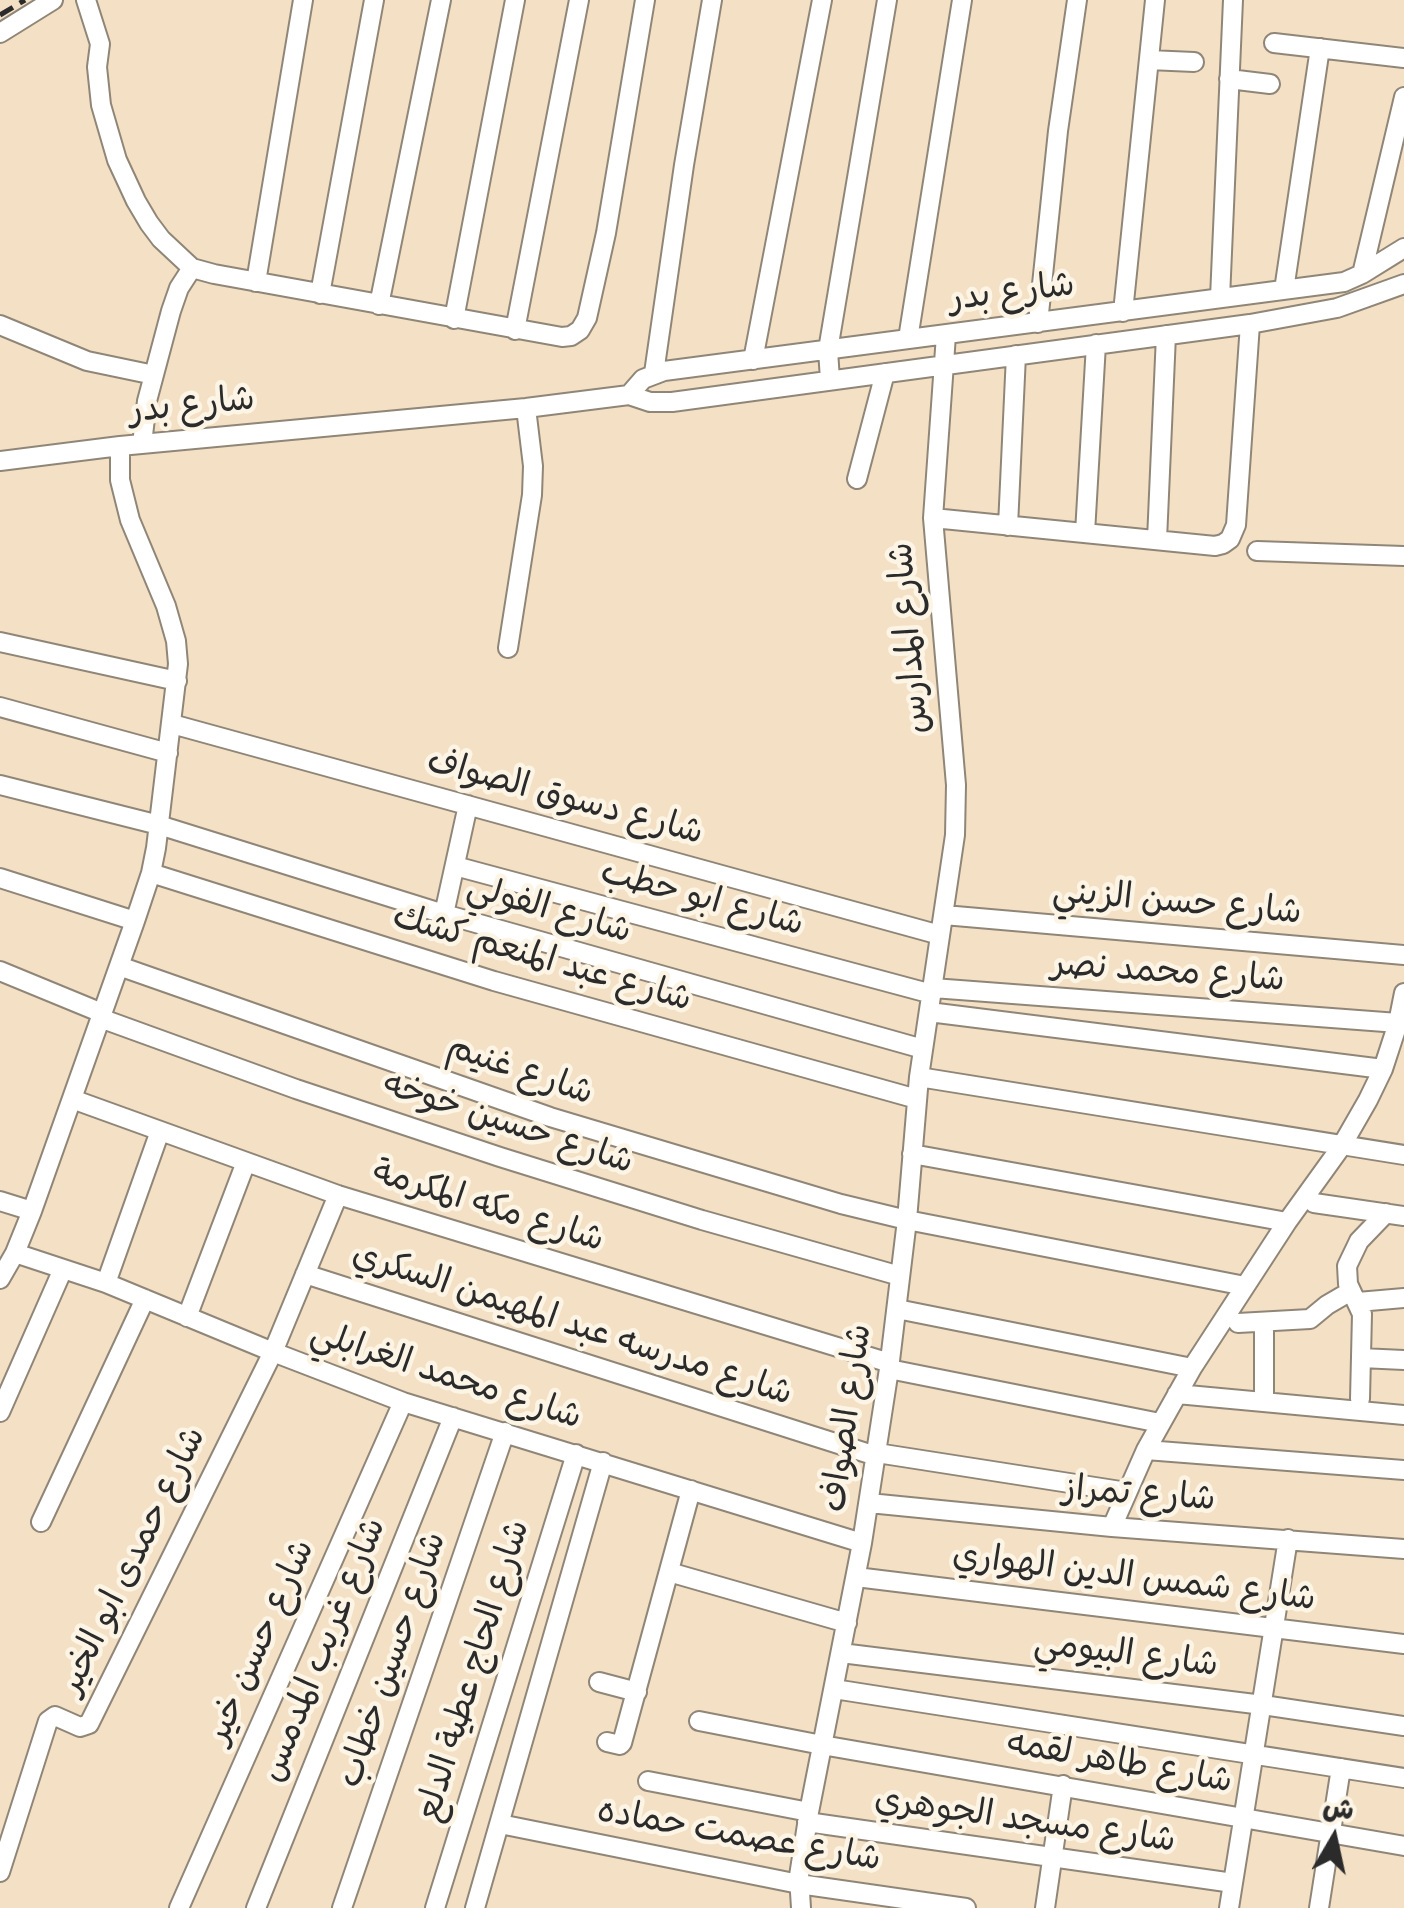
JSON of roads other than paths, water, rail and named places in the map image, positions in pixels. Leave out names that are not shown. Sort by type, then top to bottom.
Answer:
[{"type":"street","points":[[0,33],[52,0]]},
{"type":"street","points":[[86,0],[100,44],[101,106],[117,160],[149,223],[192,268],[562,337],[580,330],[587,318],[606,233],[645,0]]},
{"type":"street","points":[[256,282],[303,0]]},
{"type":"street","points":[[320,294],[374,0]]},
{"type":"street","points":[[379,305],[441,0]]},
{"type":"street","points":[[454,319],[515,0]]},
{"type":"street","points":[[515,330],[580,0]]},
{"type":"street","points":[[629,395],[654,373],[712,0]]},
{"type":"street","points":[[753,360],[822,0]]},
{"type":"street","points":[[830,380],[828,350],[887,0]]},
{"type":"street","points":[[908,340],[962,0]]},
{"type":"street","points":[[1038,323],[1058,131],[1077,0]]},
{"type":"street","points":[[1123,312],[1155,0]]},
{"type":"street","points":[[1220,298],[1233,0]]},
{"type":"street","points":[[1274,43],[1404,58]]},
{"type":"street","points":[[1284,290],[1320,48]]},
{"type":"street","points":[[1149,60],[1194,62]]},
{"type":"street","points":[[1230,80],[1270,84]]},
{"type":"street","points":[[1362,274],[1404,97]]},
{"type":"street","name":"شارع بدر","points":[[654,373],[1344,282],[1404,248]]},
{"type":"street","points":[[142,444],[146,401],[171,310],[192,268]]},
{"type":"street","name":"شارع بدر","points":[[0,461],[629,395],[661,403],[1250,324],[1337,308],[1404,284]]},
{"type":"street","points":[[932,518],[1215,546],[1230,540],[1234,533],[1250,324]]},
{"type":"street","points":[[0,325],[87,361],[154,375]]},
{"type":"street","name":"شارع المدارس","points":[[940,935],[957,810],[932,518],[946,335]]},
{"type":"street","points":[[1157,540],[1166,335]]},
{"type":"street","points":[[1085,533],[1096,344]]},
{"type":"street","points":[[1008,526],[1016,355]]},
{"type":"street","points":[[857,479],[884,372]]},
{"type":"street","points":[[508,648],[532,495],[526,408]]},
{"type":"street","points":[[0,1279],[16,1253],[32,1211],[135,921],[151,873],[159,825],[177,682],[176,641],[166,606],[130,520],[120,480],[120,446]]},
{"type":"street","points":[[1256,551],[1404,556]]},
{"type":"street","points":[[0,642],[177,682]]},
{"type":"street","points":[[0,707],[168,753]]},
{"type":"street","name":"شارع دسوق الصواف","points":[[172,724],[940,935]]},
{"type":"street","name":"شارع الفولي","points":[[0,785],[159,825],[444,914],[923,1049]]},
{"type":"street","points":[[444,914],[468,806]]},
{"type":"street","name":"شارع ابو حطب","points":[[455,866],[931,998]]},
{"type":"street","name":"شارع عبد المنعم كشك","points":[[151,873],[494,981],[917,1099]]},
{"type":"street","points":[[0,878],[135,921]]},
{"type":"street","name":"شارع حسن الزيني","points":[[944,915],[1404,955]]},
{"type":"street","name":"شارع الصواف","points":[[801,1908],[799,1884],[808,1817],[856,1577],[889,1366],[919,1077],[940,935]]},
{"type":"street","name":"شارع غنيم","points":[[119,966],[550,1118],[841,1204],[1245,1286]]},
{"type":"street","name":"شارع حسين خوخه","points":[[0,972],[296,1090],[702,1220],[900,1276]]},
{"type":"street","points":[[1112,1527],[1146,1450],[1192,1368],[1287,1222],[1342,1146],[1383,1069],[1404,993]]},
{"type":"street","points":[[931,998],[1383,1069]]},
{"type":"street","name":"شارع محمد نصر","points":[[931,998],[1398,1023]]},
{"type":"street","points":[[919,1077],[1404,1155]]},
{"type":"street","name":"شارع مكه المكرمة","points":[[72,1099],[338,1195],[889,1366],[1160,1423]]},
{"type":"street","points":[[106,1283],[160,1131]]},
{"type":"street","points":[[912,1154],[1287,1222]]},
{"type":"street","points":[[187,1317],[246,1162]]},
{"type":"street","points":[[273,1352],[338,1195]]},
{"type":"street","points":[[0,1201],[32,1211]]},
{"type":"street","points":[[1314,1203],[1395,1214]]},
{"type":"street","points":[[1360,1400],[1362,1314],[1347,1279],[1349,1258],[1359,1241],[1395,1214]]},
{"type":"street","name":"شارع محمد الغرابلي","points":[[16,1253],[106,1283],[403,1402],[862,1543]]},
{"type":"street","points":[[0,1412],[62,1269]]},
{"type":"street","name":"شارع مدرسه عبد المهيمن السكري","points":[[306,1274],[876,1454],[1127,1492]]},
{"type":"street","points":[[1238,1323],[1310,1319],[1327,1305],[1354,1296],[1404,1298]]},
{"type":"street","points":[[41,1522],[145,1299]]},
{"type":"street","points":[[897,1309],[1192,1368]]},
{"type":"street","points":[[1264,1322],[1264,1396]]},
{"type":"street","name":"شارع حمدى ابو الخير","points":[[0,1872],[50,1719],[57,1716],[82,1727],[89,1724],[273,1352]]},
{"type":"street","points":[[1361,1358],[1404,1360]]},
{"type":"street","points":[[1177,1394],[1404,1415]]},
{"type":"street","name":"شارع حسن خير","points":[[179,1908],[403,1402]]},
{"type":"street","name":"شارع غريب المدمس","points":[[256,1908],[453,1416]]},
{"type":"street","name":"شارع حسين خطاب","points":[[342,1908],[505,1432]]},
{"type":"street","points":[[1146,1450],[1404,1470]]},
{"type":"street","name":"شارع الحاج عطية الدلع","points":[[435,1908],[576,1454]]},
{"type":"street","points":[[482,1907],[500,1824],[603,1462]]},
{"type":"street","points":[[608,1742],[622,1743],[691,1490]]},
{"type":"street","name":"شارع تمراز","points":[[868,1503],[1112,1527],[1404,1549]]},
{"type":"street","points":[[1229,1908],[1288,1538]]},
{"type":"street","points":[[669,1572],[847,1623]]},
{"type":"street","name":"شارع شمس الدين الهواري","points":[[856,1577],[1404,1644]]},
{"type":"street","name":"شارع البيومي","points":[[840,1653],[1404,1726]]},
{"type":"street","points":[[599,1682],[636,1692]]},
{"type":"street","points":[[834,1689],[1404,1778]]},
{"type":"street","name":"شارع طاهر لقمه","points":[[700,1721],[1404,1846]]},
{"type":"street","points":[[1319,1908],[1341,1768]]},
{"type":"street","name":"شارع مسجد الجوهري","points":[[648,1782],[808,1817],[1233,1884]]},
{"type":"street","points":[[1045,1908],[1063,1785]]},
{"type":"street","name":"شارع عصمت حماده","points":[[500,1824],[799,1884],[966,1908]]},
{"type":"railway","points":[[0,15],[25,0]]}]
